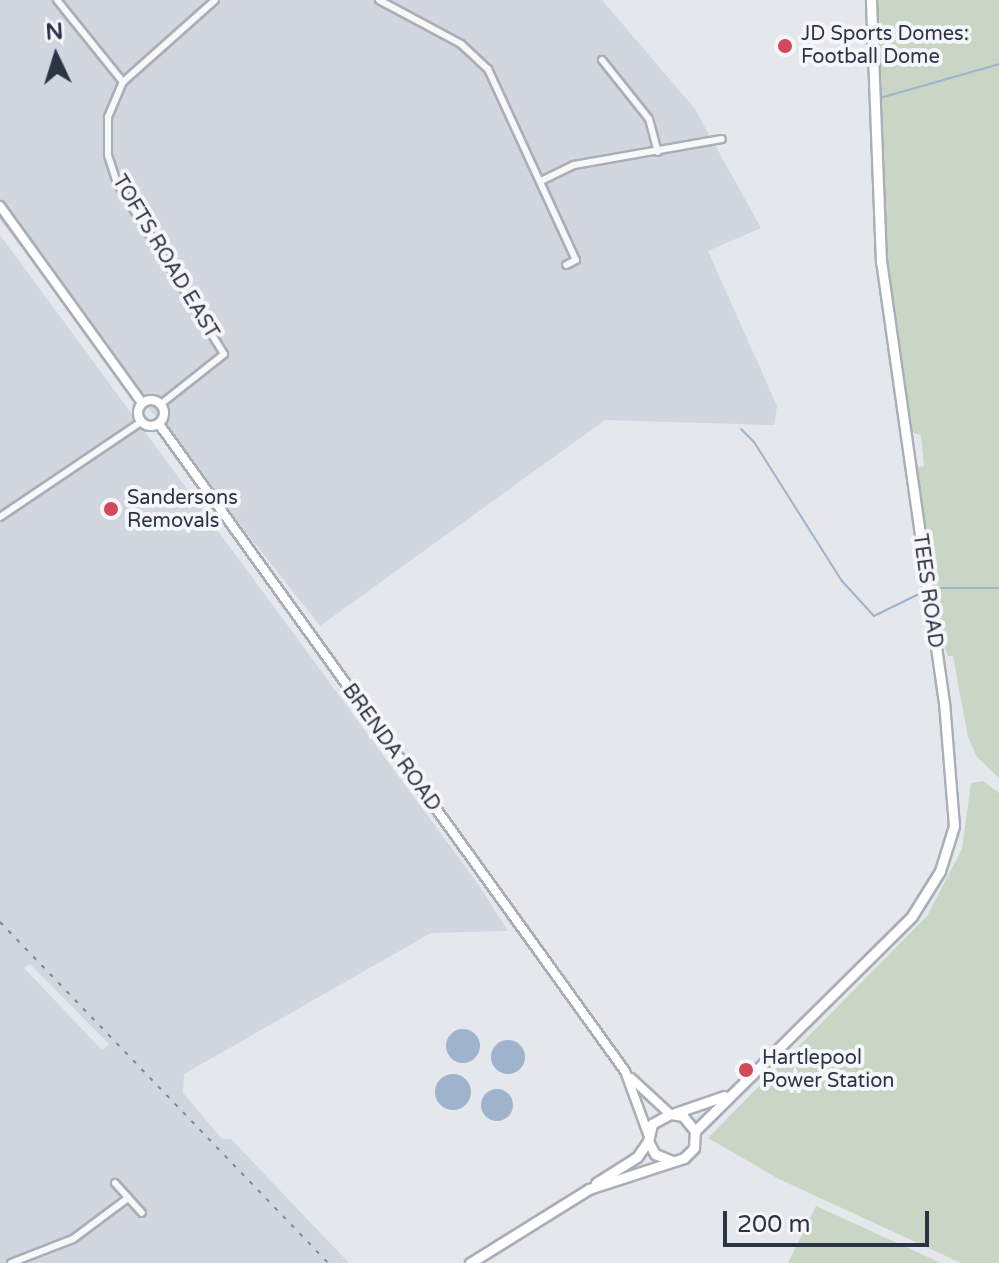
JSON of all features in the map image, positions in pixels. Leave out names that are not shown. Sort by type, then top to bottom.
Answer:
[{"type":"main road","name":"TEES ROAD","points":[[695,1131],[728,1094],[912,916],[940,871],[954,826],[946,718],[881,262],[871,0]]},
{"type":"main road","points":[[0,206],[142,403],[141,422],[159,424],[165,414],[161,404],[142,403]]},
{"type":"main road","name":"BRENDA ROAD","points":[[159,424],[625,1071],[672,1114]]},
{"type":"main road","name":"BRENDA ROAD","points":[[625,1071],[648,1138]]},
{"type":"main road","name":"TEES ROAD","points":[[672,1114],[728,1094]]},
{"type":"main road","points":[[470,1263],[637,1157],[659,1118],[672,1114],[683,1116],[695,1131],[690,1153],[589,1189]]},
{"type":"main road","points":[[648,1138],[655,1154],[672,1161]]},
{"type":"street","points":[[57,0],[123,82],[215,0]]},
{"type":"street","points":[[379,0],[479,57],[504,97],[576,260],[566,265]]},
{"type":"street","points":[[602,60],[649,119],[658,152]]},
{"type":"street","name":"TOFTS ROAD EAST","points":[[123,82],[108,117],[112,170],[224,354],[161,404]]},
{"type":"street","points":[[541,181],[574,165],[722,139]]},
{"type":"street","points":[[0,517],[141,422]]},
{"type":"street","points":[[115,1183],[142,1213]]},
{"type":"street","points":[[11,1263],[73,1239],[128,1198]]},
{"type":"shaded area","points":[[0,0],[602,0],[695,109],[761,228],[708,251],[777,406],[774,425],[605,420],[320,626],[0,220]]},
{"type":"shaded area","points":[[0,235],[478,884],[508,931],[431,933],[184,1074],[183,1093],[222,1139],[231,1139],[349,1263],[0,1263]],"holes":[[[30,964],[109,1044],[102,1050],[24,968]]]},
{"type":"green space","points":[[876,0],[999,0],[999,778],[977,757],[968,737],[953,656],[948,656],[937,626],[912,469],[924,466],[921,435],[907,431],[883,234]]},
{"type":"green space","points":[[983,781],[999,793],[999,1263],[961,1263],[779,1179],[708,1138],[927,916],[962,849],[971,783]]},
{"type":"green space","points":[[816,1206],[941,1263],[788,1263]]},
{"type":"water","points":[[463,1029],[475,1034],[480,1046],[475,1058],[463,1063],[451,1058],[446,1046],[451,1034]]},
{"type":"water","points":[[508,1040],[520,1045],[525,1057],[520,1069],[508,1074],[496,1069],[491,1057],[496,1045]]},
{"type":"water","points":[[453,1074],[466,1079],[471,1092],[466,1105],[453,1110],[440,1105],[435,1092],[440,1079]]},
{"type":"water","points":[[497,1089],[509,1093],[513,1105],[509,1117],[497,1121],[485,1117],[481,1105],[485,1093]]},
{"type":"waterway","points":[[880,98],[999,64]]},
{"type":"waterway","points":[[741,429],[754,442],[842,581],[874,616],[919,594]]},
{"type":"waterway","points":[[932,588],[999,588]]},
{"type":"railway","points":[[0,922],[328,1263]]},
{"type":"place","name":"JD Sports Domes: Football Dome","points":[[785,46]]},
{"type":"place","name":"Sandersons Removals","points":[[111,509]]},
{"type":"place","name":"Hartlepool Power Station","points":[[746,1070]]}]
